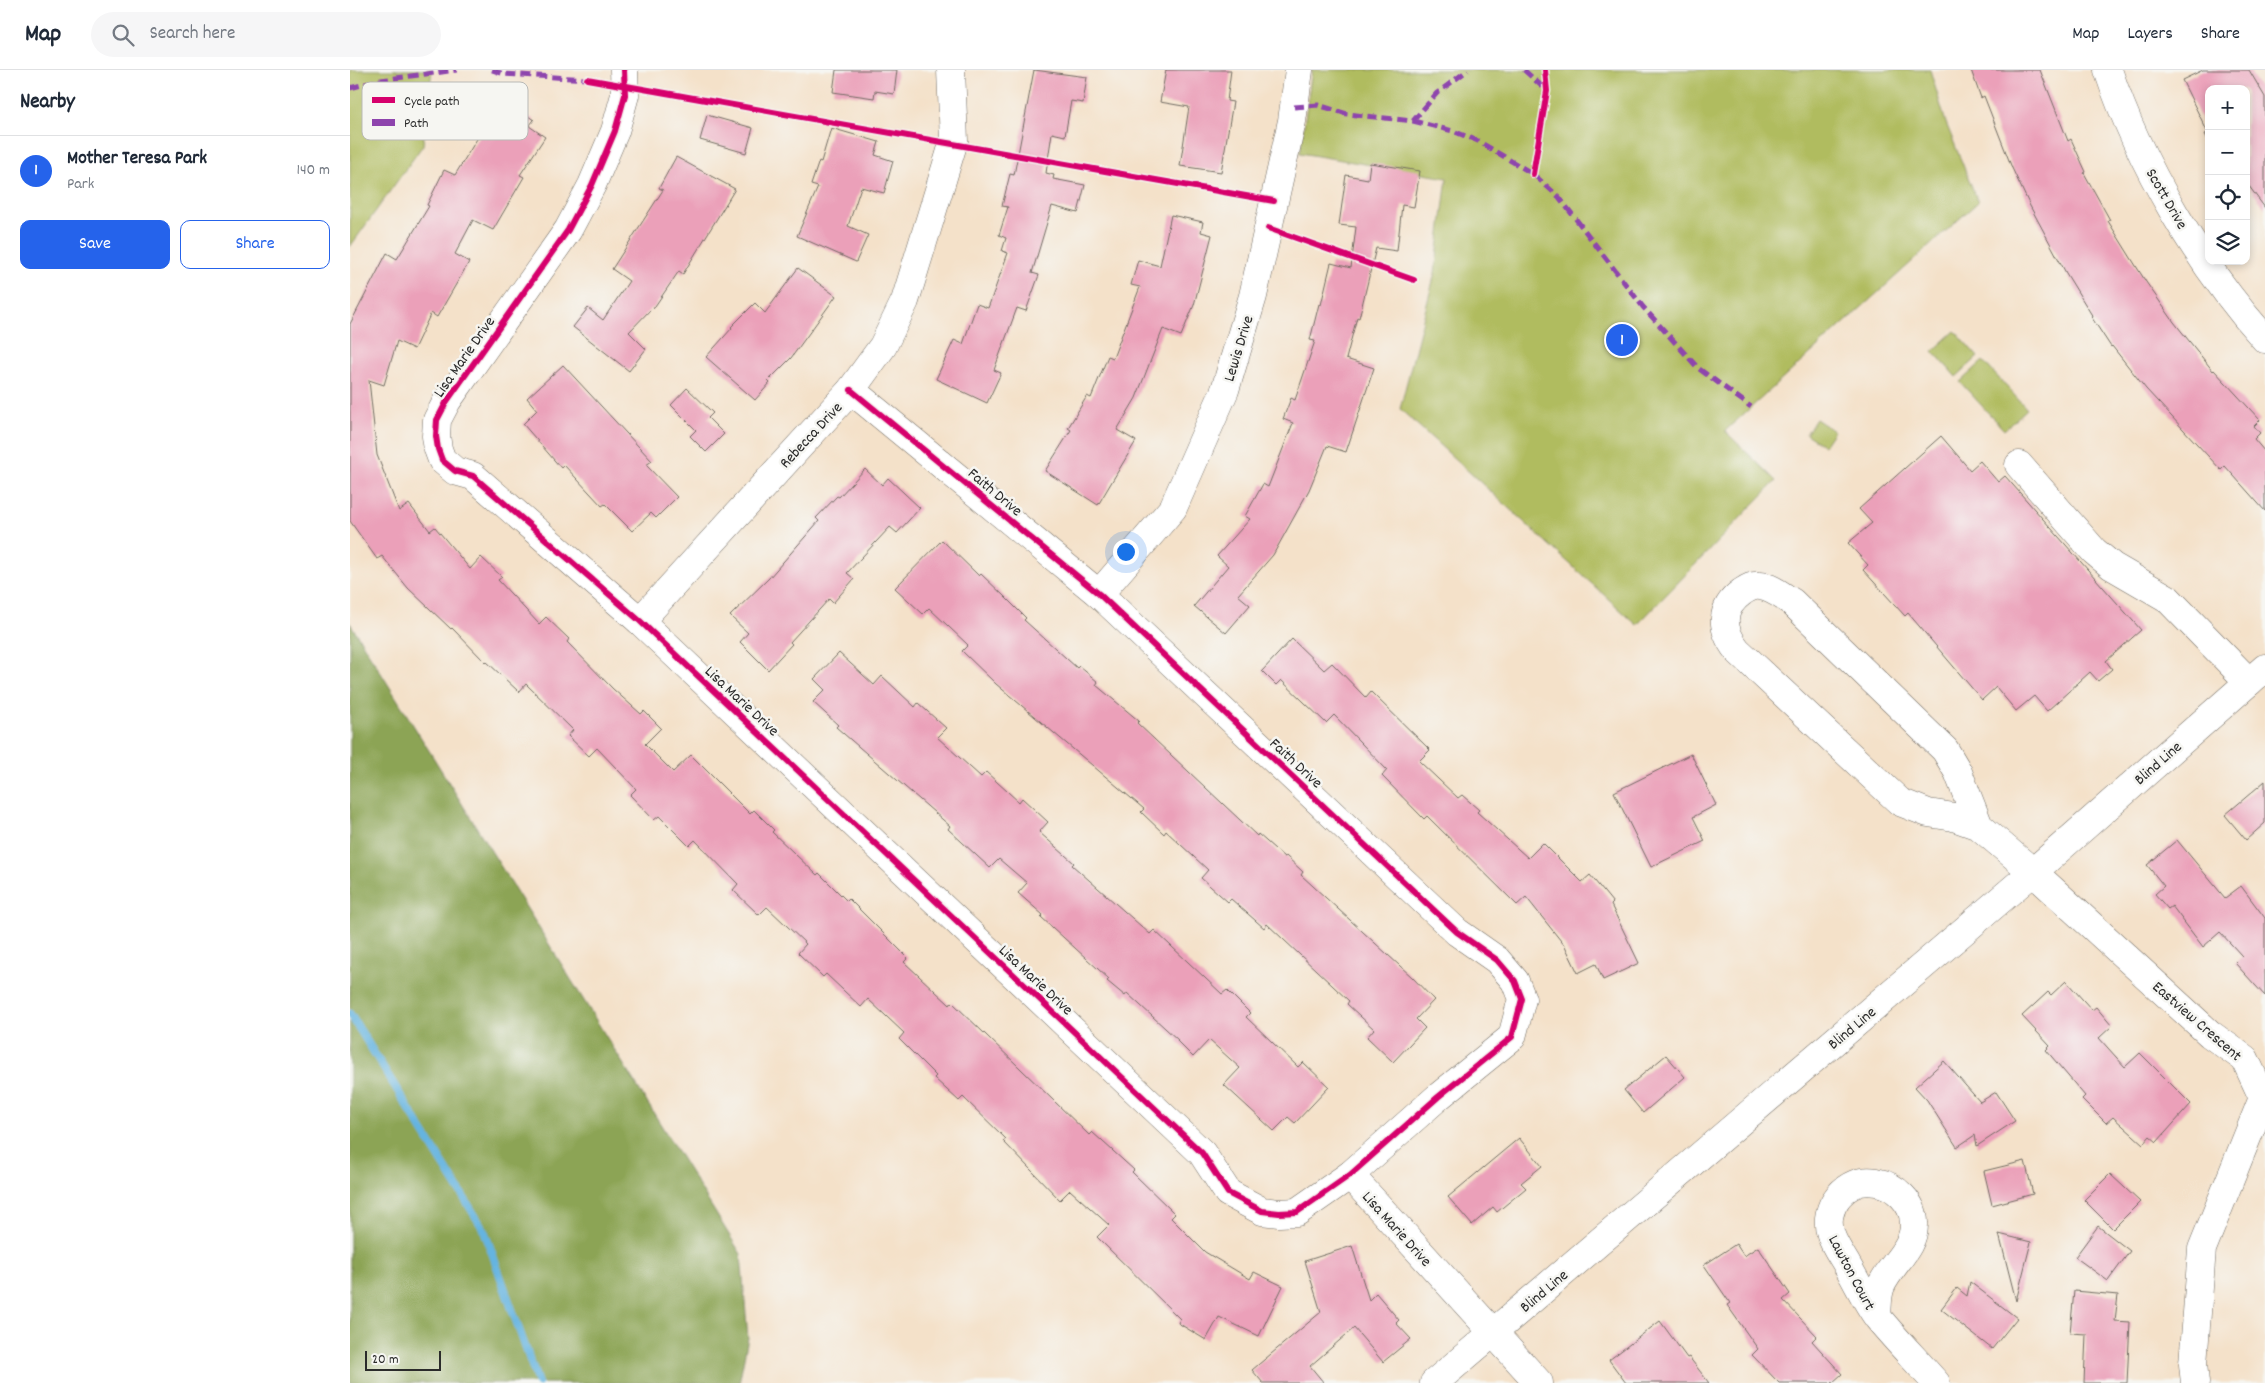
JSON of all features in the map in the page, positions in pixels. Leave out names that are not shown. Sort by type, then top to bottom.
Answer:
[{"type":"street","name":"Lisa Marie Drive","points":[[624,70],[625,94],[616,131],[592,185],[568,230],[447,401],[437,420],[436,436],[442,460],[455,471],[473,476],[640,621],[1202,1153],[1228,1193],[1262,1211],[1278,1213],[1297,1212],[1350,1175],[1493,1332]]},
{"type":"street","name":"Rebecca Drive","points":[[640,621],[851,390],[886,338],[905,300],[954,141],[951,70]]},
{"type":"street","name":"Lewis Drive","points":[[1099,594],[1173,508],[1225,390],[1253,296],[1292,121],[1298,70]]},
{"type":"street","name":"Scott Drive","points":[[2108,70],[2124,113],[2170,205],[2224,288],[2265,339]]},
{"type":"street","name":"Faith Drive","points":[[851,390],[1099,594],[1456,932],[1497,960],[1515,981],[1522,998],[1512,1037],[1438,1097],[1350,1175]]},
{"type":"street","points":[[2019,466],[2094,551],[2112,566],[2167,598],[2257,675]]},
{"type":"street","points":[[1753,586],[1762,586],[1774,591],[1796,606],[1944,750],[1961,778],[1979,826],[1954,817],[1928,813],[1900,802],[1737,650],[1728,638],[1725,627],[1725,615],[1730,604],[1753,586]]},
{"type":"street","name":"Blind Line","points":[[1434,1383],[2033,872],[2257,675]]},
{"type":"street","name":"Eastview Crescent","points":[[1979,826],[2033,872],[2210,1034],[2245,1059],[2263,1098],[2202,1249],[2193,1364],[2195,1383]]},
{"type":"street","name":"Lawton Court","points":[[1877,1316],[1936,1383]]},
{"type":"street","points":[[1493,1332],[1539,1383]]},
{"type":"green space","points":[[350,70],[432,70],[431,82],[362,82],[362,140],[424,140],[423,145],[350,247]]},
{"type":"green space","points":[[1312,70],[1930,70],[1946,123],[1978,202],[1725,431],[1776,481],[1637,625],[1400,409],[1435,273],[1447,178],[1300,153]]},
{"type":"green space","points":[[1955,331],[1978,357],[1956,377],[1933,351]]},
{"type":"green space","points":[[1983,361],[2027,409],[2004,430],[1960,382]]},
{"type":"green space","points":[[1816,419],[1834,431],[1824,446],[1806,434]]},
{"type":"green space","points":[[350,623],[741,1254],[748,1338],[739,1383],[350,1383]]},
{"type":"building","points":[[836,70],[897,70],[894,94],[875,91],[874,98],[833,92]]},
{"type":"building","points":[[1034,70],[1087,77],[1083,103],[1071,101],[1065,136],[1052,133],[1046,173],[1054,175],[1053,179],[1085,185],[1078,213],[1052,206],[1032,273],[1039,275],[1026,311],[1017,308],[994,370],[1001,373],[987,403],[936,379],[954,340],[963,344],[977,304],[988,308],[1008,253],[1002,251],[1006,238],[999,235],[1008,207],[1002,206],[1010,174],[1014,175]]},
{"type":"building","points":[[1166,70],[1231,70],[1227,101],[1233,102],[1221,172],[1180,166],[1189,107],[1160,102]]},
{"type":"building","points":[[1971,70],[2040,70],[2068,141],[2071,139],[2086,172],[2084,173],[2110,220],[2108,221],[2146,282],[2174,322],[2213,371],[2260,420],[2254,426],[2260,433],[2254,439],[2265,452],[2265,511],[2225,466],[2221,470],[2146,389],[2111,347],[2066,273],[2030,206],[2012,168],[1984,96],[1981,98]]},
{"type":"building","points":[[2203,70],[2249,70],[2265,97],[2265,208],[2250,187],[2250,85],[2205,85],[2205,127],[2182,80]]},
{"type":"building","points":[[707,115],[753,128],[746,153],[700,140]]},
{"type":"building","points":[[528,116],[534,120],[529,126],[545,137],[520,175],[524,177],[493,230],[473,220],[455,254],[469,262],[437,317],[431,313],[414,349],[397,341],[384,385],[369,380],[377,455],[399,511],[409,504],[430,531],[435,527],[470,569],[481,557],[502,577],[498,580],[539,624],[546,617],[569,639],[567,642],[613,689],[641,714],[644,711],[661,728],[645,744],[673,772],[691,755],[750,814],[754,810],[774,830],[772,832],[817,875],[819,873],[847,901],[849,899],[908,958],[904,962],[950,1005],[952,1002],[1089,1135],[1092,1132],[1134,1170],[1132,1172],[1175,1214],[1171,1218],[1205,1252],[1250,1279],[1254,1272],[1283,1286],[1259,1336],[1219,1317],[1206,1340],[1178,1323],[1180,1319],[1097,1237],[1109,1225],[1070,1190],[1060,1200],[1003,1141],[1006,1139],[963,1097],[959,1101],[934,1078],[936,1076],[899,1039],[904,1033],[868,999],[861,1007],[826,974],[823,977],[798,953],[806,944],[767,907],[759,915],[733,890],[738,884],[695,840],[689,846],[659,816],[654,820],[630,795],[636,789],[597,748],[589,756],[568,736],[573,730],[526,684],[519,692],[485,662],[452,628],[408,588],[382,556],[377,559],[350,521],[350,324],[387,253],[397,259],[429,206],[427,205],[444,170],[455,175],[476,140],[528,140]]},
{"type":"building","points":[[831,128],[879,142],[875,155],[893,161],[884,193],[861,187],[848,226],[868,235],[856,262],[797,236],[818,187],[811,185],[819,161],[821,162]]},
{"type":"building","points":[[676,157],[735,189],[683,274],[679,271],[653,309],[629,332],[646,349],[629,371],[573,327],[588,308],[603,320],[629,281],[612,269],[663,190],[659,188]]},
{"type":"building","points":[[1370,163],[1420,171],[1414,207],[1402,205],[1397,251],[1376,248],[1359,318],[1357,317],[1346,359],[1374,368],[1346,452],[1327,446],[1309,490],[1273,555],[1238,595],[1250,605],[1226,633],[1194,606],[1228,566],[1217,556],[1250,519],[1245,516],[1263,484],[1268,487],[1293,423],[1283,419],[1291,398],[1295,400],[1315,341],[1310,340],[1331,263],[1351,268],[1356,227],[1339,225],[1346,175],[1368,179]]},
{"type":"building","points":[[1171,215],[1203,222],[1201,232],[1212,235],[1194,305],[1181,336],[1163,329],[1136,398],[1117,430],[1136,441],[1098,505],[1045,471],[1071,430],[1068,428],[1087,396],[1091,398],[1108,356],[1113,358],[1140,287],[1131,285],[1138,260],[1160,266]]},
{"type":"building","points":[[798,268],[836,296],[791,358],[768,381],[770,383],[755,400],[706,357],[731,327],[755,303],[765,313]]},
{"type":"building","points":[[563,365],[652,461],[646,465],[677,497],[656,518],[651,513],[632,531],[605,504],[602,506],[564,465],[561,468],[523,424],[537,410],[527,398]]},
{"type":"building","points":[[687,388],[713,413],[708,418],[724,434],[706,452],[690,436],[696,430],[671,405]]},
{"type":"building","points":[[1941,436],[1970,470],[1980,461],[1998,482],[2005,476],[2141,630],[2106,661],[2112,669],[2098,681],[2090,672],[2047,711],[2034,696],[2016,711],[1996,687],[1982,700],[1908,613],[1905,616],[1863,570],[1868,565],[1848,543],[1872,523],[1859,509]]},
{"type":"building","points":[[865,469],[882,485],[888,478],[920,508],[897,533],[890,527],[847,573],[854,579],[833,603],[829,599],[790,642],[792,644],[768,670],[740,642],[748,633],[730,616],[769,578],[819,521],[816,518]]},
{"type":"building","points":[[942,540],[979,576],[981,574],[1004,596],[1026,618],[1024,620],[1077,668],[1079,666],[1098,682],[1096,685],[1139,721],[1137,723],[1257,836],[1258,834],[1284,857],[1286,856],[1303,872],[1301,875],[1412,977],[1434,1000],[1416,1019],[1425,1028],[1393,1062],[1367,1037],[1374,1029],[1347,1004],[1349,1001],[1267,924],[1264,928],[1231,899],[1228,902],[1201,878],[1208,870],[1166,831],[1164,834],[1141,812],[1144,809],[996,684],[962,651],[968,645],[929,608],[923,614],[895,588]]},
{"type":"building","points":[[1292,639],[1324,670],[1332,663],[1366,698],[1371,692],[1430,750],[1419,761],[1458,798],[1462,795],[1479,810],[1477,812],[1528,858],[1543,843],[1582,882],[1590,875],[1613,903],[1611,905],[1639,963],[1603,980],[1596,964],[1578,973],[1565,946],[1526,897],[1517,905],[1427,816],[1424,819],[1382,776],[1387,770],[1334,715],[1326,723],[1281,680],[1276,685],[1262,671]]},
{"type":"building","points":[[839,653],[874,685],[882,676],[915,707],[918,703],[946,728],[937,737],[981,777],[986,772],[1019,802],[1022,798],[1048,822],[1039,832],[1074,863],[1072,865],[1150,934],[1154,930],[1222,994],[1227,990],[1250,1013],[1246,1017],[1298,1067],[1303,1062],[1329,1087],[1295,1123],[1288,1117],[1274,1131],[1224,1085],[1240,1068],[1209,1040],[1193,1057],[1178,1040],[1127,993],[1125,996],[1107,981],[1109,979],[1041,917],[1043,915],[1018,893],[1027,883],[999,859],[990,868],[948,829],[950,826],[836,727],[838,725],[813,702],[825,690],[814,679]]},
{"type":"building","points":[[1691,754],[1716,805],[1693,817],[1705,841],[1651,867],[1614,792]]},
{"type":"building","points":[[2265,781],[2265,823],[2246,840],[2225,815]]},
{"type":"building","points":[[2177,840],[2225,898],[2241,886],[2265,918],[2265,996],[2235,963],[2242,956],[2220,932],[2203,947],[2172,906],[2168,909],[2155,894],[2164,886],[2147,865]]},
{"type":"building","points":[[2066,981],[2092,1010],[2096,1007],[2112,1026],[2099,1038],[2125,1067],[2140,1053],[2191,1104],[2157,1142],[2150,1136],[2143,1144],[2113,1117],[2106,1123],[2082,1099],[2085,1096],[2046,1050],[2050,1046],[2022,1016],[2048,992],[2051,995]]},
{"type":"building","points":[[1666,1055],[1685,1077],[1643,1113],[1624,1090]]},
{"type":"building","points":[[1944,1061],[1980,1102],[1996,1092],[2015,1121],[1977,1146],[1975,1135],[1957,1147],[1927,1100],[1915,1087]]},
{"type":"building","points":[[1519,1138],[1542,1166],[1521,1183],[1526,1188],[1497,1212],[1493,1207],[1472,1225],[1448,1197]]},
{"type":"building","points":[[2025,1161],[2033,1194],[1992,1205],[1984,1171]]},
{"type":"building","points":[[2110,1174],[2140,1202],[2113,1229],[2084,1200]]},
{"type":"building","points":[[2098,1226],[2130,1251],[2108,1281],[2075,1257]]},
{"type":"building","points":[[1999,1234],[2031,1242],[2016,1301]]},
{"type":"building","points":[[1736,1244],[1744,1256],[1758,1247],[1790,1294],[1783,1300],[1817,1336],[1812,1341],[1842,1374],[1832,1383],[1779,1383],[1752,1355],[1758,1349],[1727,1305],[1730,1303],[1704,1265]]},
{"type":"building","points":[[1352,1246],[1369,1300],[1376,1293],[1399,1320],[1396,1323],[1411,1339],[1383,1362],[1354,1328],[1310,1366],[1324,1383],[1263,1383],[1252,1370],[1321,1312],[1305,1261]]},
{"type":"building","points":[[1970,1282],[2017,1318],[1992,1349],[1941,1309],[1957,1288],[1967,1296]]},
{"type":"building","points":[[2074,1291],[2118,1295],[2115,1321],[2130,1322],[2127,1383],[2084,1383],[2086,1334],[2070,1333]]},
{"type":"building","points":[[1660,1321],[1687,1358],[1689,1357],[1709,1383],[1626,1383],[1609,1360]]},
{"type":"waterway","points":[[350,1014],[484,1230],[538,1383]]},
{"type":"marked path","points":[[373,82],[457,70]]},
{"type":"marked path","points":[[492,70],[504,74],[587,79]]},
{"type":"marked path","points":[[1413,121],[1437,93],[1468,70]]},
{"type":"marked path","points":[[1524,70],[1547,91]]},
{"type":"marked path","points":[[350,88],[362,85]]},
{"type":"marked path","points":[[1294,107],[1318,105],[1347,114],[1413,121],[1453,131],[1478,141],[1533,174],[1559,197],[1643,307],[1698,368],[1751,407]]},
{"type":"cycle path","points":[[624,70],[625,95],[615,131],[592,185],[568,230],[447,401],[437,420],[436,436],[442,460],[455,471],[473,476],[640,621],[1202,1153],[1228,1193],[1262,1211],[1279,1213],[1297,1212],[1350,1175],[1438,1097],[1512,1037],[1522,999],[1515,981],[1497,960],[1457,932],[1099,594],[851,390]]},
{"type":"cycle path","points":[[1533,174],[1547,91],[1545,70]]},
{"type":"cycle path","points":[[587,79],[1274,201]]},
{"type":"cycle path","points":[[1268,228],[1414,280]]},
{"type":"place","name":"Mother Teresa Park","points":[[1622,340]]}]
